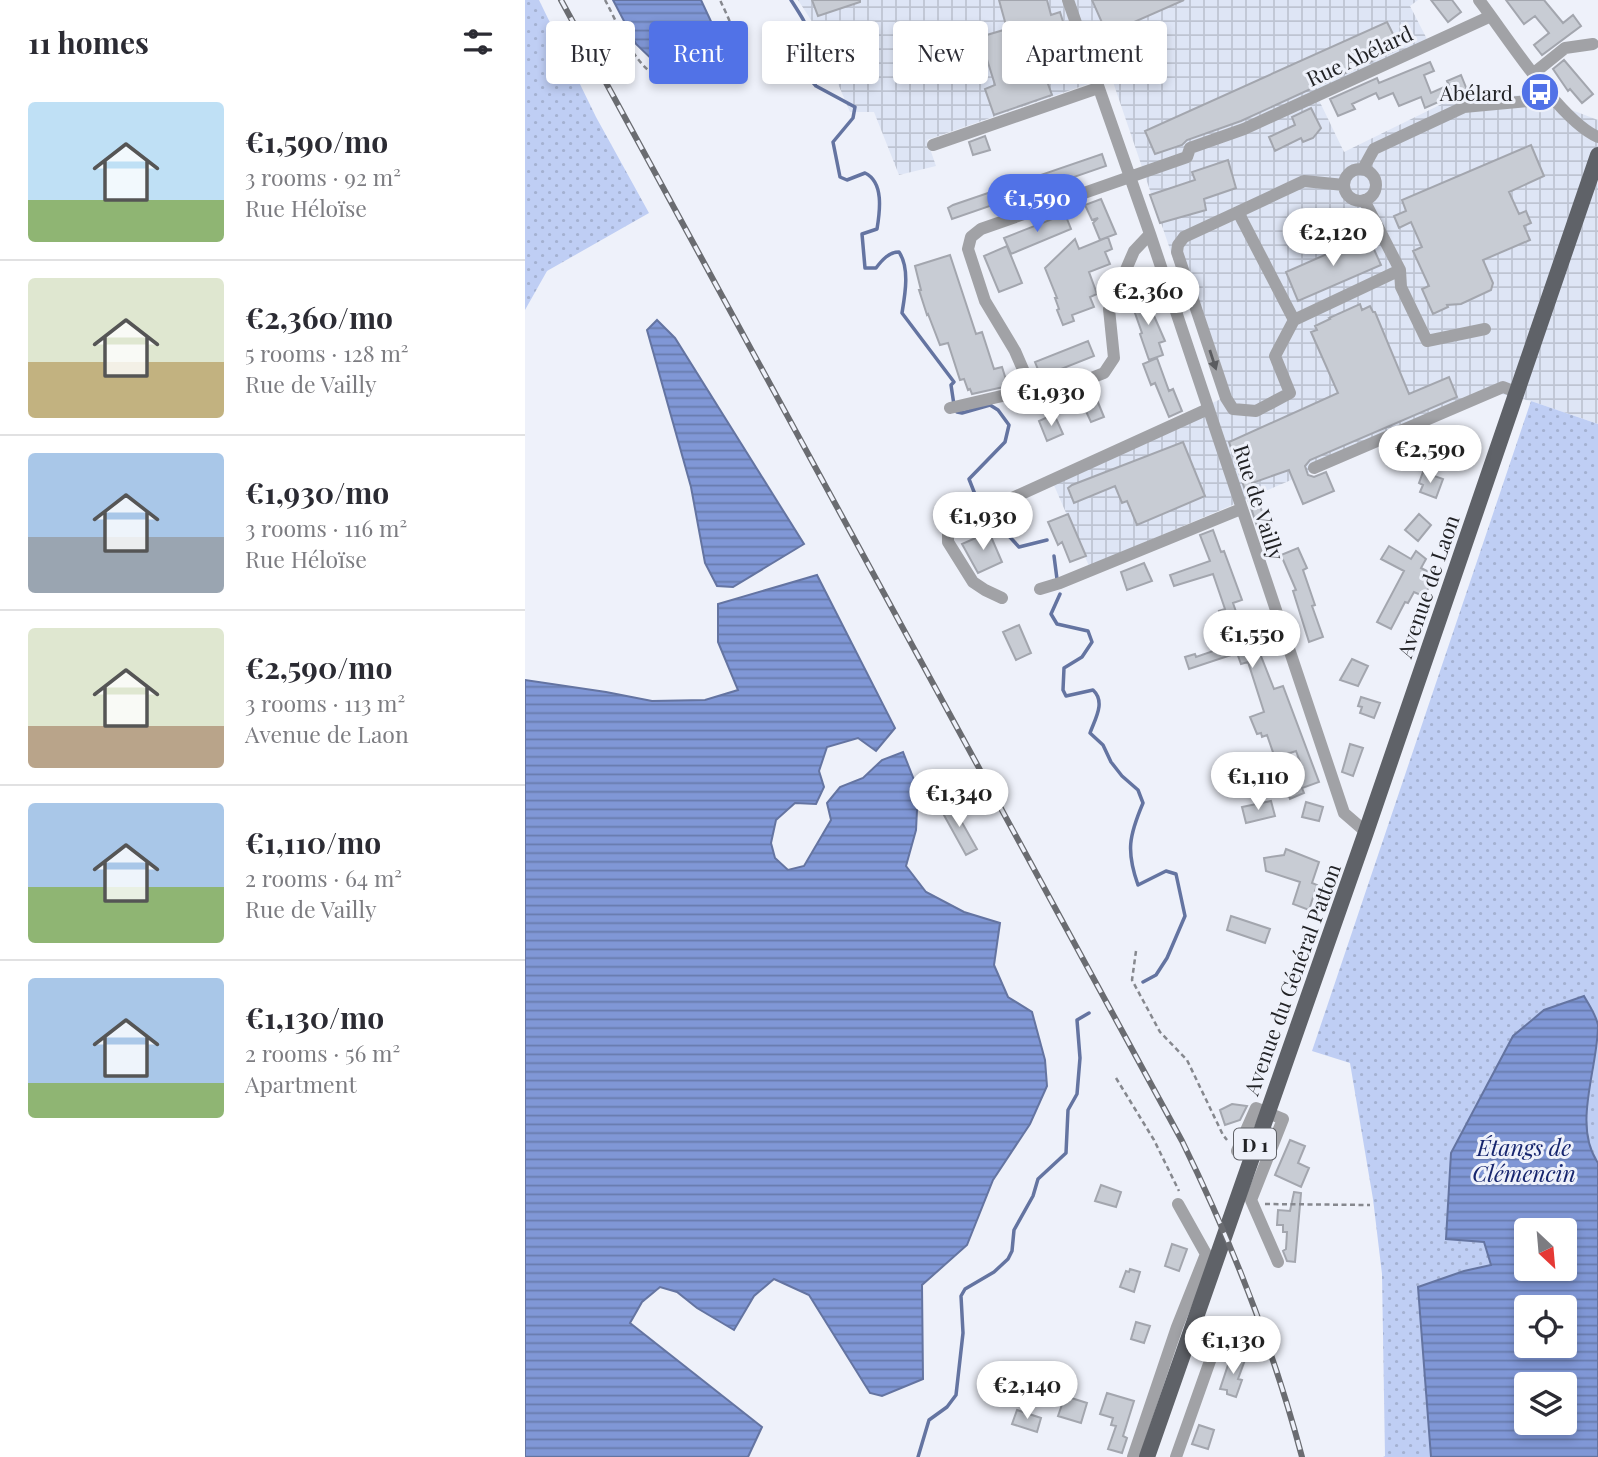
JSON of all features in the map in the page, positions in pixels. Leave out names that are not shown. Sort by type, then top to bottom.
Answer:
[{"type":"main road","name":"Avenue de Laon","points":[[1366,832],[1598,155]]},
{"type":"main road","name":"Avenue du Général Patton","points":[[1147,1457],[1184,1329],[1267,1111],[1366,832]]},
{"type":"street","name":"Rue de Vailly","points":[[1068,0],[1150,234],[1345,813],[1366,832]]},
{"type":"street","points":[[1479,0],[1549,94],[1585,132],[1598,138]]},
{"type":"street","name":"Rue Abélard","points":[[1129,176],[1187,157],[1191,148],[1244,129],[1491,16]]},
{"type":"street","points":[[1534,73],[1565,48],[1593,44]]},
{"type":"street","points":[[933,145],[1098,88]]},
{"type":"street","points":[[1344,185],[1350,173],[1363,169],[1374,149],[1464,107],[1539,100],[1549,94]]},
{"type":"street","points":[[1344,185],[1350,197],[1364,200],[1373,194],[1375,184],[1372,174],[1363,169]]},
{"type":"street","points":[[1129,176],[981,229],[971,237],[968,249],[985,301],[1015,351],[1034,395],[1043,397],[1104,373],[1114,358],[1109,309],[1134,251],[1150,234]]},
{"type":"street","points":[[1344,185],[1304,181],[1184,237],[1178,245],[1177,252],[1226,398],[1233,409],[1256,411],[1290,393],[1275,356],[1294,320],[1400,270]]},
{"type":"street","points":[[1364,200],[1400,270],[1401,287],[1427,341],[1485,329]]},
{"type":"street","points":[[1238,212],[1294,320]]},
{"type":"street","points":[[1314,468],[1503,387],[1516,392]]},
{"type":"street","points":[[955,407],[1032,389]]},
{"type":"street","points":[[1002,598],[973,582],[948,542],[948,530],[953,524],[1208,409]]},
{"type":"street","points":[[1040,589],[1241,509]]},
{"type":"street","points":[[1237,1151],[1256,1108],[1283,1119],[1251,1200],[1278,1262]]},
{"type":"street","points":[[1133,1457],[1184,1329],[1206,1254],[1178,1203]]},
{"type":"street","points":[[1176,1457],[1216,1344]]},
{"type":"path","points":[[605,0],[635,54],[648,70],[662,78],[689,81],[710,77],[724,67],[732,51],[734,37],[720,0]]},
{"type":"path","points":[[1136,951],[1132,980],[1160,1032],[1187,1060],[1223,1135],[1237,1151]]},
{"type":"path","points":[[1116,1078],[1154,1140],[1181,1194],[1178,1203]]},
{"type":"path","points":[[1262,1204],[1370,1205]]},
{"type":"shaded area","points":[[525,0],[539,0],[549,21],[546,21],[546,84],[580,84],[649,213],[547,271],[525,310]]},
{"type":"shaded area","points":[[798,0],[1418,0],[1410,6],[1428,41],[1316,94],[1344,152],[1456,97],[1532,95],[1598,120],[1598,424],[1531,401],[1496,393],[1089,566],[1050,476],[1221,399],[1114,84],[1167,84],[1167,21],[1002,21],[1002,84],[1088,84],[927,140],[936,166],[899,175],[874,112],[850,112],[838,84],[879,84],[879,21],[811,20]]},
{"type":"shaded area","points":[[1531,401],[1598,424],[1598,1457],[1383,1457],[1382,1274],[1373,1199],[1350,1063],[1312,1051]]},
{"type":"water","points":[[613,0],[701,0],[711,21],[649,21],[649,57],[635,42],[635,21],[624,21]]},
{"type":"water","points":[[657,320],[675,338],[804,544],[733,587],[717,586],[705,563],[691,487],[647,330]]},
{"type":"water","points":[[817,575],[895,728],[876,751],[858,738],[827,747],[819,771],[824,787],[816,804],[795,803],[776,820],[771,843],[775,858],[788,870],[804,866],[831,820],[827,803],[840,787],[863,778],[882,760],[903,752],[918,790],[916,830],[906,866],[926,892],[964,912],[1000,923],[994,965],[1008,997],[1032,1012],[1045,1060],[1047,1086],[1030,1124],[993,1180],[967,1245],[922,1285],[923,1379],[882,1396],[870,1393],[809,1295],[774,1279],[754,1296],[734,1330],[697,1308],[677,1292],[660,1287],[642,1302],[630,1323],[762,1427],[748,1457],[525,1457],[525,680],[652,701],[705,700],[738,690],[718,642],[718,604]]},
{"type":"water","name":"Étangs de Clémencin","points":[[1584,996],[1598,1025],[1588,1096],[1587,1132],[1598,1163],[1598,1457],[1431,1457],[1418,1287],[1491,1265],[1484,1242],[1446,1239],[1451,1153],[1513,1036],[1544,1010]]},
{"type":"building","points":[[812,0],[860,0],[860,2],[818,16]]},
{"type":"building","points":[[999,0],[1047,0],[1051,15],[1060,12],[1063,21],[1005,21]]},
{"type":"building","points":[[1092,0],[1184,0],[1136,21],[1101,21]]},
{"type":"building","points":[[1431,0],[1452,0],[1461,12],[1448,22]]},
{"type":"building","points":[[1506,0],[1544,0],[1563,23],[1573,15],[1581,26],[1542,55],[1534,45],[1549,33],[1535,16],[1524,24]]},
{"type":"building","points":[[1387,22],[1400,48],[1241,121],[1155,154],[1145,131]]},
{"type":"building","points":[[1002,30],[1002,84],[1048,84],[1052,95],[994,115],[985,89],[995,85],[988,63],[988,35]]},
{"type":"building","points":[[1564,60],[1593,94],[1582,103],[1570,89],[1568,91],[1553,69]]},
{"type":"building","points":[[1430,62],[1434,71],[1424,75],[1431,93],[1449,85],[1447,81],[1461,75],[1469,95],[1454,95],[1425,108],[1421,97],[1399,106],[1393,93],[1379,99],[1376,93],[1352,104],[1355,109],[1338,116],[1330,99],[1377,78],[1379,83]]},
{"type":"building","points":[[1311,108],[1321,128],[1313,138],[1303,142],[1301,138],[1275,151],[1269,137],[1295,125],[1292,117]]},
{"type":"building","points":[[985,136],[990,150],[973,155],[969,142]]},
{"type":"building","points":[[1531,145],[1544,176],[1509,192],[1519,214],[1526,211],[1531,223],[1524,226],[1530,240],[1483,260],[1493,283],[1491,290],[1461,304],[1447,305],[1448,307],[1433,314],[1422,289],[1429,286],[1413,251],[1422,247],[1411,222],[1399,228],[1394,216],[1406,211],[1402,200]]},
{"type":"building","points":[[1102,154],[1106,166],[952,219],[948,208],[953,205]]},
{"type":"building","points":[[1228,160],[1236,188],[1204,199],[1206,210],[1160,223],[1150,195],[1195,180],[1192,172]]},
{"type":"building","points":[[1101,199],[1116,234],[1100,240],[1093,223],[1098,218],[1092,220],[1085,205]]},
{"type":"building","points":[[1065,214],[1071,229],[1011,254],[1004,238]]},
{"type":"building","points":[[1368,236],[1381,265],[1298,301],[1286,272]]},
{"type":"building","points":[[1108,237],[1112,249],[1105,252],[1110,264],[1089,272],[1097,294],[1090,297],[1094,307],[1072,315],[1074,321],[1063,325],[1057,310],[1057,298],[1045,268],[1075,239],[1079,249]]},
{"type":"building","points":[[1007,246],[1022,283],[999,292],[984,256]]},
{"type":"building","points":[[950,255],[976,334],[982,332],[994,369],[1002,367],[1008,386],[972,394],[964,379],[960,380],[948,343],[940,345],[919,290],[915,266]]},
{"type":"building","points":[[1144,293],[1165,341],[1159,343],[1163,355],[1149,360],[1130,299]]},
{"type":"building","points":[[1360,304],[1362,310],[1370,306],[1375,312],[1409,394],[1449,377],[1457,397],[1310,460],[1305,466],[1308,475],[1314,477],[1326,472],[1334,491],[1303,504],[1289,470],[1252,483],[1276,552],[1267,556],[1229,442],[1338,393],[1311,332],[1317,330],[1315,326],[1329,318]]},
{"type":"building","points":[[1088,341],[1094,356],[1041,377],[1035,362]]},
{"type":"building","points":[[1157,358],[1169,391],[1173,389],[1182,411],[1169,417],[1155,383],[1151,385],[1143,364]]},
{"type":"building","points":[[1097,400],[1104,417],[1091,422],[1083,405]]},
{"type":"building","points":[[1054,414],[1063,434],[1047,441],[1039,421]]},
{"type":"building","points":[[1443,428],[1460,434],[1453,452],[1436,446]]},
{"type":"building","points":[[1183,442],[1205,496],[1137,525],[1127,501],[1122,503],[1115,486],[1074,503],[1068,488],[1072,485]]},
{"type":"building","points":[[1423,472],[1443,479],[1436,498],[1420,492],[1423,485],[1419,483]]},
{"type":"building","points":[[1068,514],[1086,556],[1070,562],[1062,542],[1058,545],[1048,522]]},
{"type":"building","points":[[1419,514],[1431,525],[1418,541],[1405,530]]},
{"type":"building","points":[[1213,530],[1221,552],[1224,551],[1242,600],[1233,603],[1249,649],[1257,646],[1274,689],[1283,686],[1319,782],[1302,788],[1304,793],[1290,799],[1287,790],[1281,792],[1277,779],[1303,770],[1296,751],[1275,758],[1267,735],[1262,737],[1261,733],[1257,734],[1250,717],[1264,712],[1248,662],[1241,664],[1237,653],[1189,669],[1185,657],[1195,654],[1196,657],[1231,645],[1219,611],[1225,609],[1213,574],[1174,586],[1170,575],[1210,561],[1200,535]]},
{"type":"building","points":[[989,532],[1002,562],[978,573],[962,544]]},
{"type":"building","points":[[1389,546],[1411,559],[1416,551],[1426,559],[1421,568],[1433,574],[1425,597],[1414,592],[1408,603],[1405,602],[1391,629],[1377,622],[1404,571],[1381,559]]},
{"type":"building","points":[[1298,548],[1307,568],[1303,570],[1323,637],[1309,642],[1293,591],[1296,590],[1281,555]]},
{"type":"building","points":[[1144,563],[1152,581],[1127,590],[1121,572]]},
{"type":"building","points":[[1019,625],[1031,653],[1016,660],[1003,632]]},
{"type":"building","points":[[1352,659],[1368,666],[1358,686],[1340,680]]},
{"type":"building","points":[[1361,697],[1380,703],[1374,718],[1360,713],[1362,707],[1358,706]]},
{"type":"building","points":[[1350,744],[1363,748],[1353,776],[1342,772]]},
{"type":"building","points":[[1271,801],[1275,816],[1246,823],[1242,807]]},
{"type":"building","points":[[1306,802],[1323,807],[1319,821],[1302,817]]},
{"type":"building","points":[[951,803],[977,849],[966,855],[940,808]]},
{"type":"building","points":[[1286,849],[1319,862],[1312,883],[1317,885],[1309,910],[1293,904],[1300,882],[1266,871],[1264,858],[1284,855]]},
{"type":"building","points":[[1231,916],[1270,929],[1265,943],[1227,930]]},
{"type":"building","points":[[1232,1104],[1247,1106],[1240,1120],[1225,1125],[1220,1110]]},
{"type":"building","points":[[1290,1140],[1305,1146],[1298,1163],[1309,1168],[1301,1187],[1275,1175]]},
{"type":"building","points":[[1101,1185],[1121,1192],[1116,1207],[1095,1201]]},
{"type":"building","points":[[1294,1192],[1301,1193],[1295,1262],[1287,1261],[1283,1251],[1286,1249],[1287,1232],[1283,1232],[1283,1225],[1277,1225],[1278,1210],[1290,1211]]},
{"type":"building","points":[[1172,1244],[1187,1249],[1179,1271],[1165,1266]]},
{"type":"building","points":[[1130,1269],[1140,1272],[1134,1292],[1120,1287],[1126,1271],[1129,1272]]},
{"type":"building","points":[[1136,1322],[1150,1326],[1144,1343],[1131,1339]]},
{"type":"building","points":[[1231,1356],[1245,1360],[1238,1379],[1242,1380],[1236,1397],[1227,1394],[1227,1390],[1220,1389]]},
{"type":"building","points":[[1107,1393],[1134,1401],[1123,1436],[1127,1438],[1122,1453],[1108,1449],[1116,1426],[1111,1425],[1113,1418],[1100,1414]]},
{"type":"building","points":[[1065,1396],[1087,1403],[1081,1423],[1058,1416]]},
{"type":"building","points":[[1017,1410],[1041,1418],[1037,1432],[1012,1424]]},
{"type":"building","points":[[1199,1425],[1214,1430],[1208,1449],[1192,1444]]},
{"type":"waterway","points":[[791,0],[803,18],[807,32],[799,66],[816,86],[855,107],[853,118],[833,142],[840,177],[847,180],[865,173],[871,177],[878,190],[880,206],[877,229],[862,234],[865,268],[876,268],[883,259],[899,252],[906,274],[902,313],[954,382],[951,385],[954,405]]},
{"type":"waterway","points":[[957,412],[990,405],[998,410],[1009,425],[1005,442],[969,479],[978,502]]},
{"type":"waterway","points":[[982,514],[997,523],[1019,547],[1047,540]]},
{"type":"waterway","points":[[1054,556],[1057,579]]},
{"type":"waterway","points":[[1060,594],[1051,614],[1057,624],[1088,631],[1092,642],[1082,657],[1064,668],[1063,690],[1066,696],[1093,690],[1097,695],[1098,711],[1090,733],[1103,745],[1122,776],[1138,790],[1143,803],[1131,844],[1138,885],[1166,871],[1176,874],[1185,916],[1167,958],[1156,975],[1143,982]]},
{"type":"waterway","points":[[918,1457],[929,1420],[947,1407],[956,1395],[963,1333],[961,1296],[965,1289],[994,1272],[1008,1259],[1012,1251],[1014,1230],[1033,1196],[1038,1179],[1066,1153],[1068,1110],[1077,1094],[1080,1058],[1077,1020],[1089,1013]]},
{"type":"railway","points":[[561,0],[1182,1141],[1250,1296],[1291,1416],[1302,1457]]},
{"type":"place","name":"Abélard","points":[[1540,92]]}]
